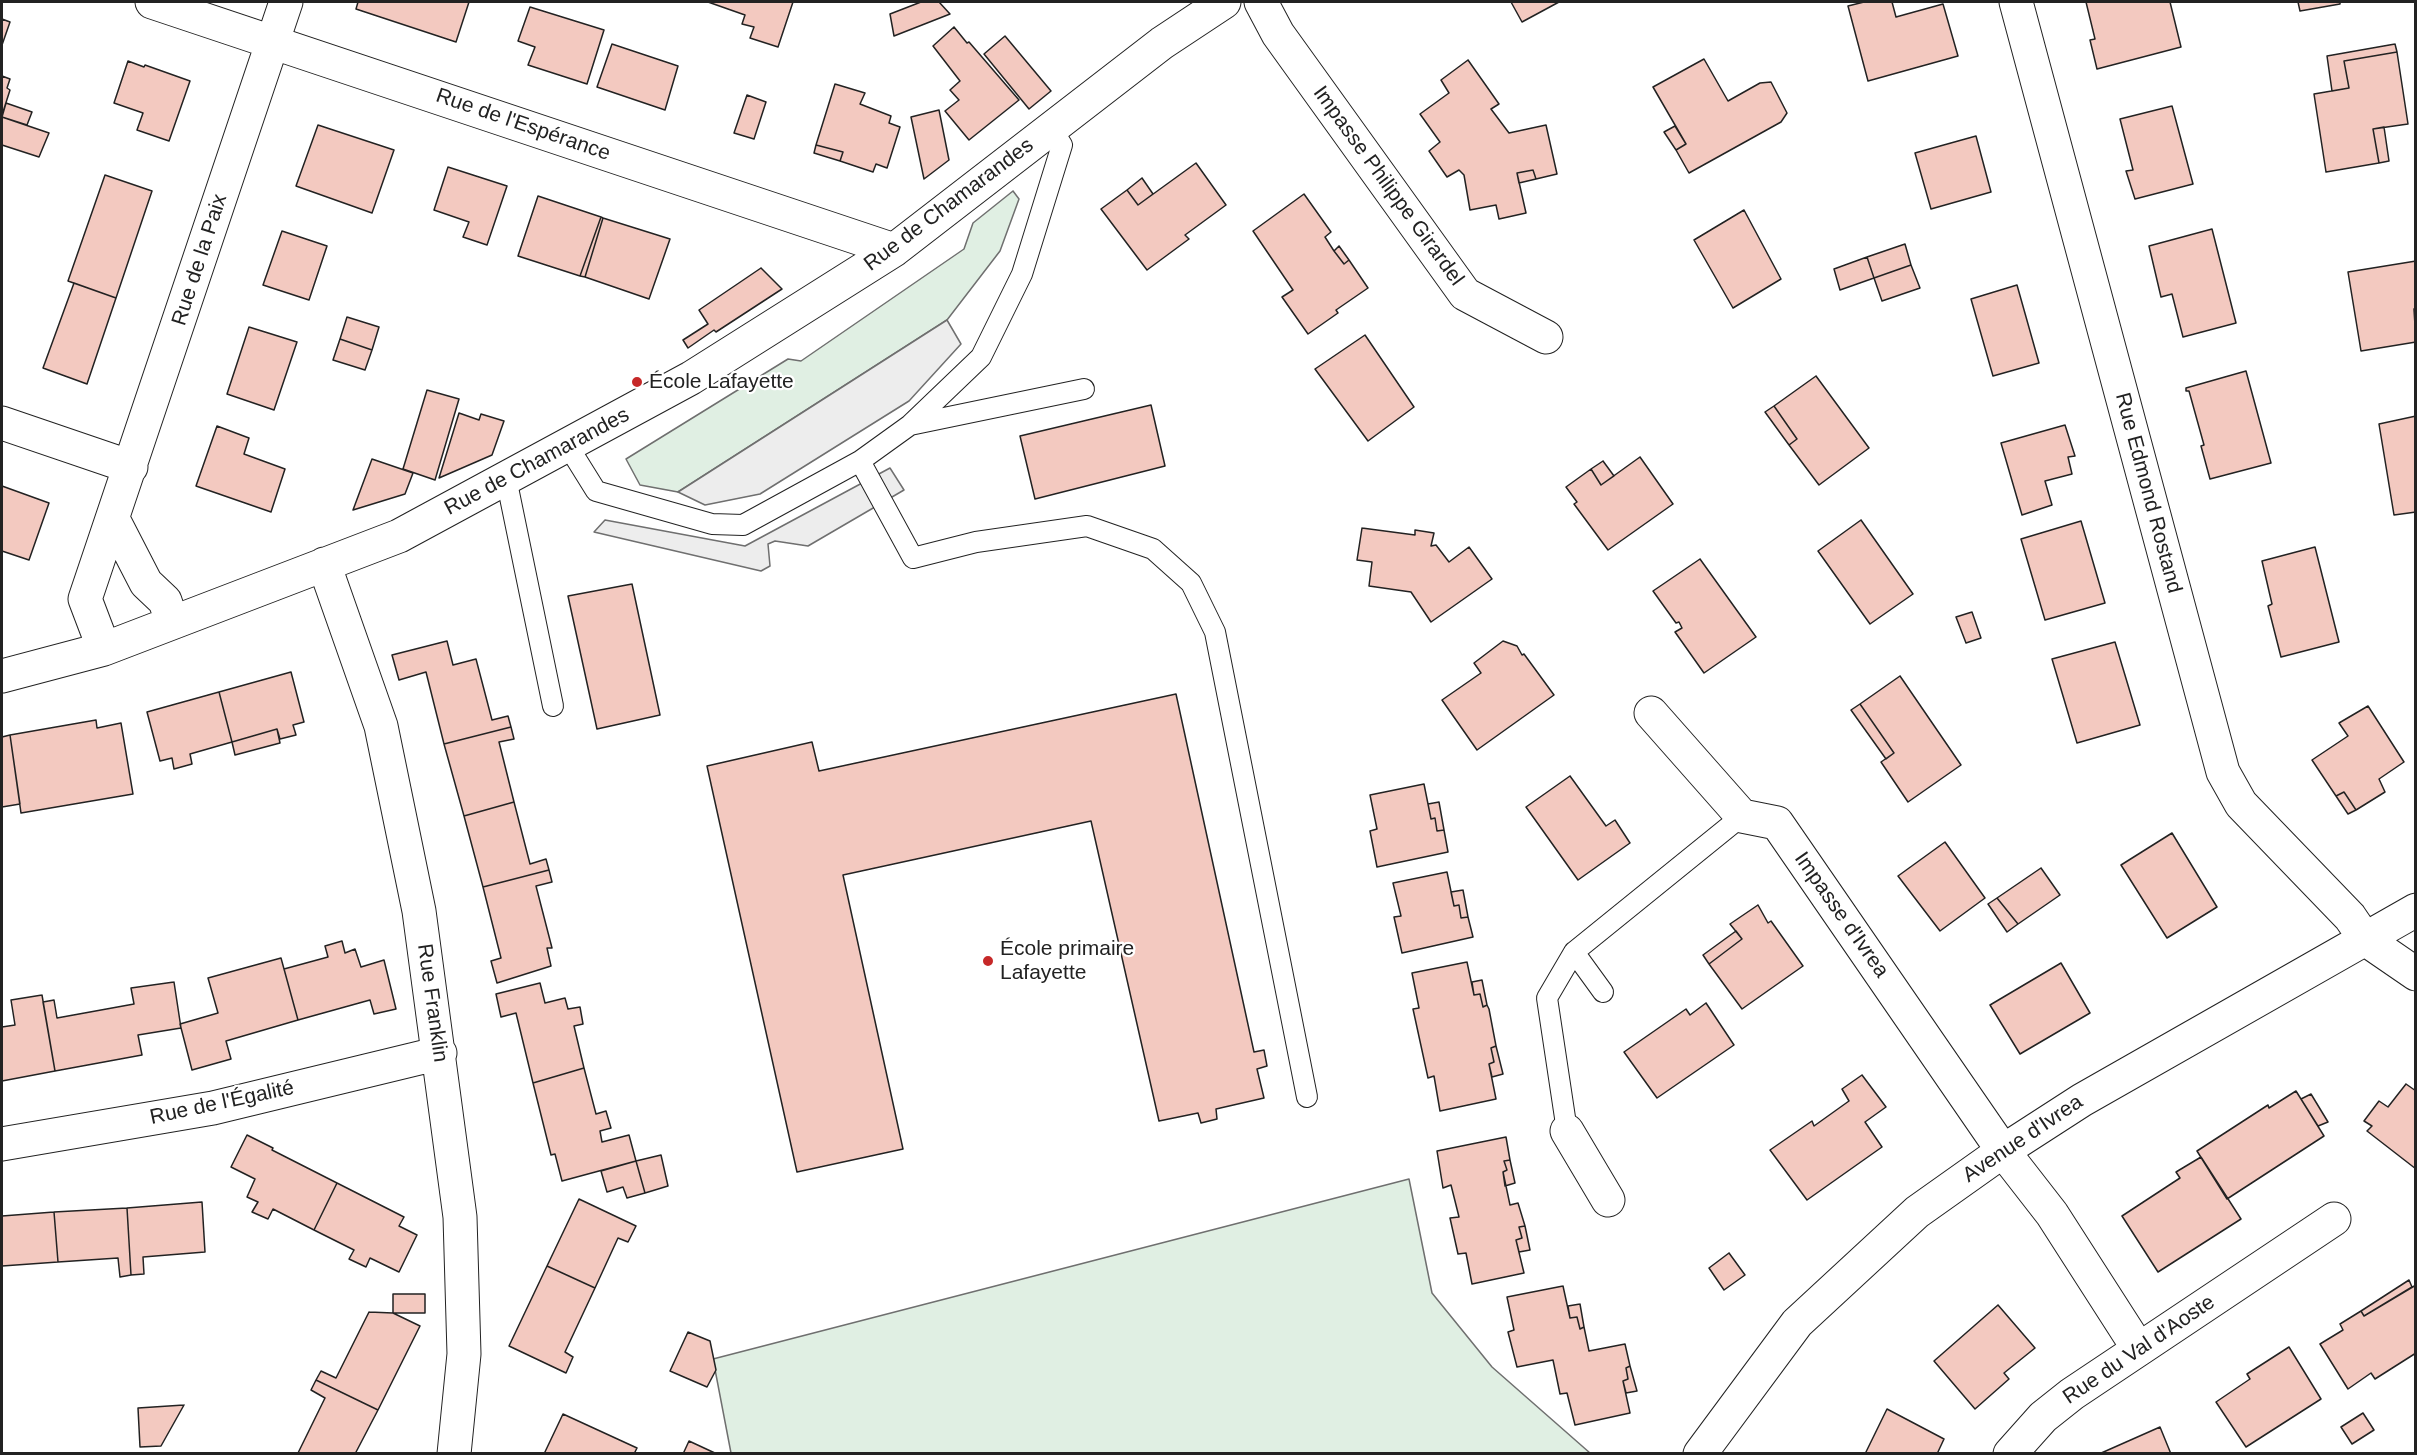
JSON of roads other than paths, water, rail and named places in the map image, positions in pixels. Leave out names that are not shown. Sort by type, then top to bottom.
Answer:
[{"type":"street","name":"Rue de l'Espérance","points":[[152,2],[894,250]]},
{"type":"street","name":"Rue de la Paix","points":[[104,649],[85,599],[286,2]]},
{"type":"street","name":"Rue de Chamarandes","points":[[2,676],[104,649],[399,536],[568,446],[691,378],[894,250],[1052,129],[1188,10],[1224,2]]},
{"type":"street","name":"Impasse Philippe Girardel","points":[[1261,2],[1278,34],[1465,294],[1546,337]]},
{"type":"street","name":"Rue Edmond Rostand","points":[[2016,2],[2223,772],[2241,804],[2350,917],[2364,939]]},
{"type":"street","points":[[2,423],[131,467]]},
{"type":"street","points":[[113,519],[146,583],[165,602],[172,622]]},
{"type":"street","name":"Rue Franklin","points":[[324,564],[381,726],[420,911],[440,1053],[460,1229],[464,1354],[454,1454]]},
{"type":"street","points":[[1651,713],[1742,816]]},
{"type":"street","name":"Impasse d'Ivrea","points":[[1742,816],[1777,823],[2003,1151],[2052,1214],[2138,1348]]},
{"type":"street","name":"Avenue d'Ivrea","points":[[1700,1454],[1797,1323],[1917,1212],[2003,1151],[2082,1100],[2232,1012],[2415,910]]},
{"type":"street","points":[[2364,939],[2415,974]]},
{"type":"street","name":"Rue de l'Égalité","points":[[2,1144],[213,1107],[440,1053]]},
{"type":"street","points":[[1567,1131],[1608,1200]]},
{"type":"street","name":"Rue du Val d'Aoste","points":[[2010,1454],[2043,1417],[2072,1394],[2334,1219]]},
{"type":"lane","points":[[568,446],[596,491],[712,524],[743,525],[860,461],[910,425],[981,357],[1022,274],[1062,145],[1052,129]]},
{"type":"lane","points":[[910,425],[1084,389]]},
{"type":"lane","points":[[860,461],[912,558],[976,542],[1087,526],[1153,549],[1191,583],[1215,632],[1307,1097]]},
{"type":"lane","points":[[506,478],[554,706]]},
{"type":"lane","points":[[1567,1131],[1547,998],[1574,952],[1742,816]]},
{"type":"lane","points":[[1574,952],[1603,992]]},
{"type":"place","name":"École Lafayette","points":[[637,382]]},
{"type":"place","name":"École primaire Lafayette","points":[[988,961]]}]
